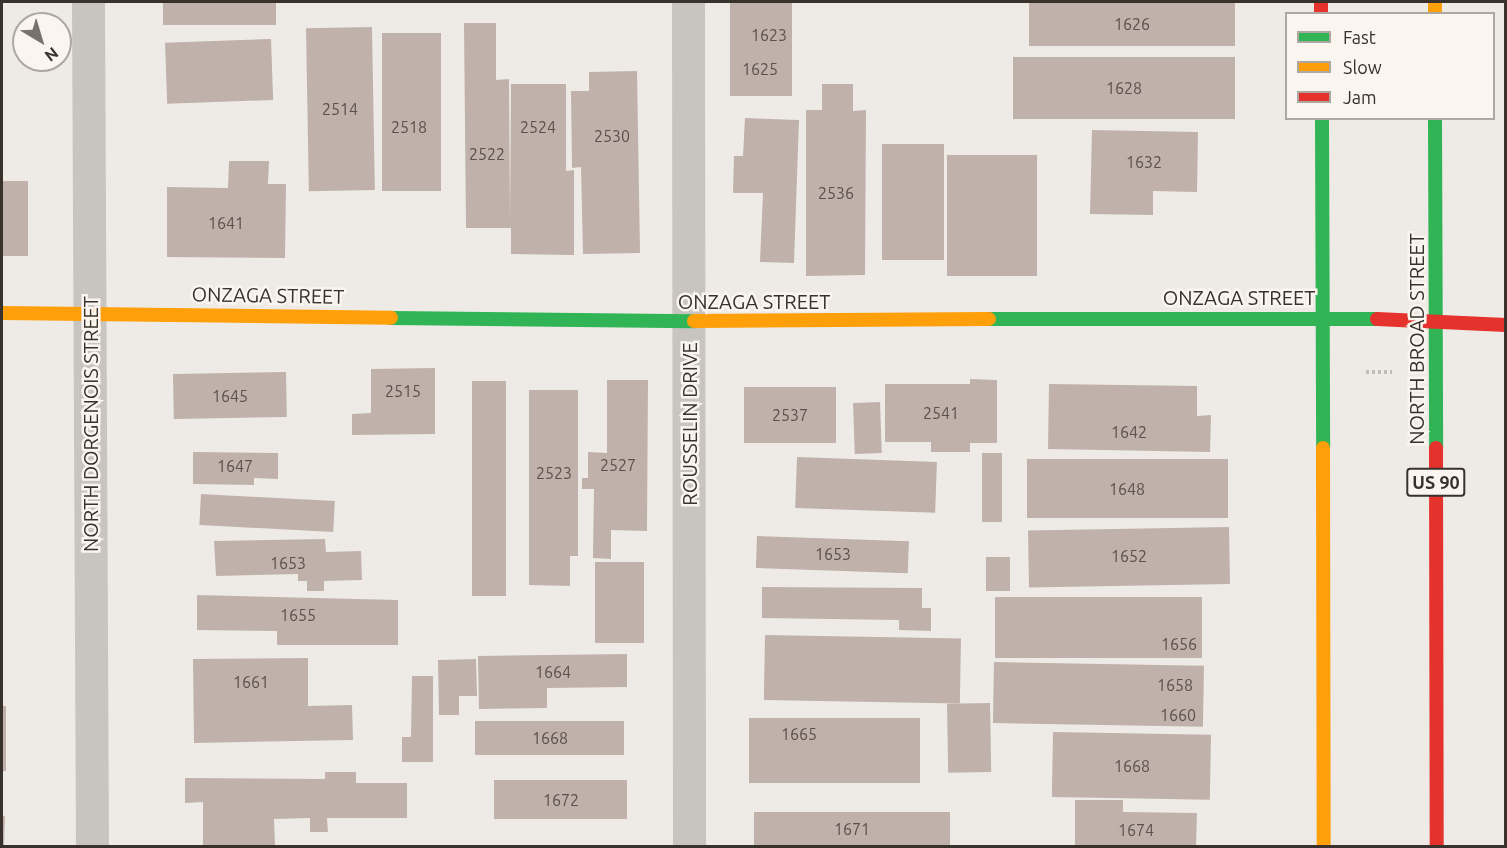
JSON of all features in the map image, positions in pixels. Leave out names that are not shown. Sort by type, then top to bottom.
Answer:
[{"type":"street","name":"NORTH DORGENOIS STREET","points":[[88,2],[92,846]]},
{"type":"street","name":"ROUSSELIN DRIVE","points":[[688,2],[689,846]]},
{"type":"street","points":[[1322,120],[1324,846]]},
{"type":"street","name":"NORTH BROAD STREET","points":[[1435,120],[1437,846]]},
{"type":"street","name":"ONZAGA STREET","points":[[2,313],[90,311],[688,321],[1322,316],[1436,324],[1506,325]]},
{"type":"path","points":[[1363,372],[1403,373]]},
{"type":"building","points":[[163,2],[276,2],[276,25],[163,25]]},
{"type":"building","points":[[730,2],[792,2],[792,96],[730,96]]},
{"type":"building","points":[[1029,2],[1235,2],[1235,46],[1029,46]]},
{"type":"building","points":[[464,23],[496,23],[496,80],[509,79],[510,223],[511,84],[566,84],[566,171],[574,170],[574,255],[511,254],[511,228],[466,228]]},
{"type":"building","points":[[372,27],[375,190],[309,191],[306,28]]},
{"type":"building","points":[[382,33],[441,33],[441,191],[382,191]]},
{"type":"building","points":[[271,39],[273,100],[167,104],[165,43]]},
{"type":"building","points":[[1013,57],[1235,57],[1235,119],[1013,119]]},
{"type":"building","points":[[637,71],[640,253],[583,254],[581,167],[572,168],[571,91],[589,91],[589,72]]},
{"type":"building","points":[[822,84],[853,84],[853,111],[866,110],[865,275],[806,276],[806,110],[822,110]]},
{"type":"building","points":[[745,118],[799,120],[794,263],[760,262],[763,193],[733,193],[734,156],[743,156]]},
{"type":"building","points":[[1092,130],[1198,132],[1197,192],[1153,191],[1153,215],[1090,214]]},
{"type":"building","points":[[882,144],[944,144],[944,260],[882,260]]},
{"type":"building","points":[[947,155],[1037,155],[1037,276],[947,276]]},
{"type":"building","points":[[229,161],[269,161],[268,184],[286,184],[285,258],[167,257],[167,187],[228,188]]},
{"type":"building","points":[[2,181],[28,181],[28,256],[2,256]]},
{"type":"building","points":[[435,368],[435,434],[352,435],[352,414],[371,413],[371,369]]},
{"type":"building","points":[[286,372],[287,417],[174,419],[173,374]]},
{"type":"building","points":[[970,379],[997,380],[997,443],[970,443],[970,452],[931,452],[931,442],[885,442],[885,384],[970,384]]},
{"type":"building","points":[[607,380],[648,380],[647,531],[611,530],[611,559],[593,558],[594,489],[582,489],[582,478],[588,478],[588,452],[607,453]]},
{"type":"building","points":[[472,381],[506,381],[506,596],[472,596]]},
{"type":"building","points":[[1049,384],[1197,386],[1197,416],[1211,415],[1210,452],[1048,449]]},
{"type":"building","points":[[744,387],[836,387],[836,443],[744,443]]},
{"type":"building","points":[[529,390],[578,390],[578,556],[570,556],[570,586],[529,585]]},
{"type":"building","points":[[880,402],[882,453],[855,454],[853,403]]},
{"type":"building","points":[[193,452],[278,453],[278,479],[254,478],[254,485],[193,484]]},
{"type":"building","points":[[982,453],[1002,453],[1002,522],[982,522]]},
{"type":"building","points":[[797,457],[937,462],[935,513],[795,508]]},
{"type":"building","points":[[1027,459],[1228,459],[1228,518],[1027,518]]},
{"type":"building","points":[[201,494],[335,501],[333,532],[199,525]]},
{"type":"building","points":[[1229,527],[1230,584],[1029,587],[1028,531]]},
{"type":"building","points":[[757,536],[909,541],[908,573],[756,568]]},
{"type":"building","points":[[325,539],[326,552],[361,551],[362,580],[324,581],[324,591],[307,591],[307,581],[298,581],[298,574],[216,576],[214,541]]},
{"type":"building","points":[[986,557],[1010,557],[1010,591],[986,591]]},
{"type":"building","points":[[595,562],[644,562],[644,643],[595,643]]},
{"type":"building","points":[[762,587],[922,588],[922,608],[931,608],[931,631],[899,630],[899,620],[762,618]]},
{"type":"building","points":[[197,595],[398,600],[398,645],[277,645],[277,631],[197,630]]},
{"type":"building","points":[[995,597],[1202,597],[1202,658],[995,658]]},
{"type":"building","points":[[765,635],[961,638],[960,703],[764,700]]},
{"type":"building","points":[[627,654],[627,687],[547,688],[547,708],[479,709],[478,656]]},
{"type":"building","points":[[308,658],[308,706],[352,705],[353,740],[194,743],[193,659]]},
{"type":"building","points":[[476,659],[477,696],[459,696],[459,715],[439,715],[438,660]]},
{"type":"building","points":[[994,662],[1204,666],[1203,727],[993,723]]},
{"type":"building","points":[[412,676],[433,676],[433,762],[402,762],[402,737],[411,737]]},
{"type":"building","points":[[990,703],[991,772],[948,773],[947,704]]},
{"type":"building","points":[[2,706],[6,706],[6,771],[2,771]]},
{"type":"building","points":[[749,718],[920,718],[920,783],[749,783]]},
{"type":"building","points":[[475,721],[624,721],[624,755],[475,755]]},
{"type":"building","points":[[1053,732],[1211,735],[1210,800],[1052,797]]},
{"type":"building","points":[[325,772],[356,772],[356,783],[407,783],[407,818],[327,818],[328,832],[310,832],[310,818],[274,819],[275,846],[203,846],[203,802],[185,803],[185,778],[325,779]]},
{"type":"building","points":[[494,780],[627,780],[627,819],[494,819]]},
{"type":"building","points":[[1075,800],[1123,800],[1123,812],[1197,813],[1196,846],[1075,846]]},
{"type":"building","points":[[754,812],[950,812],[950,846],[754,846]]},
{"type":"building","points":[[2,816],[5,816],[4,846],[2,846]]},
{"type":"traffic: fast","points":[[1322,120],[1323,448]]},
{"type":"traffic: fast","points":[[1435,120],[1436,448]]},
{"type":"traffic: fast","points":[[391,318],[694,321]]},
{"type":"traffic: fast","points":[[989,319],[1377,319]]},
{"type":"traffic: slow","points":[[1435,2],[1435,12]]},
{"type":"traffic: slow","points":[[2,313],[391,318]]},
{"type":"traffic: slow","points":[[694,321],[989,319]]},
{"type":"traffic: slow","points":[[1323,448],[1324,846]]},
{"type":"traffic: jam","points":[[1321,2],[1321,12]]},
{"type":"traffic: jam","points":[[1377,319],[1506,325]]},
{"type":"traffic: jam","points":[[1436,448],[1437,846]]}]
